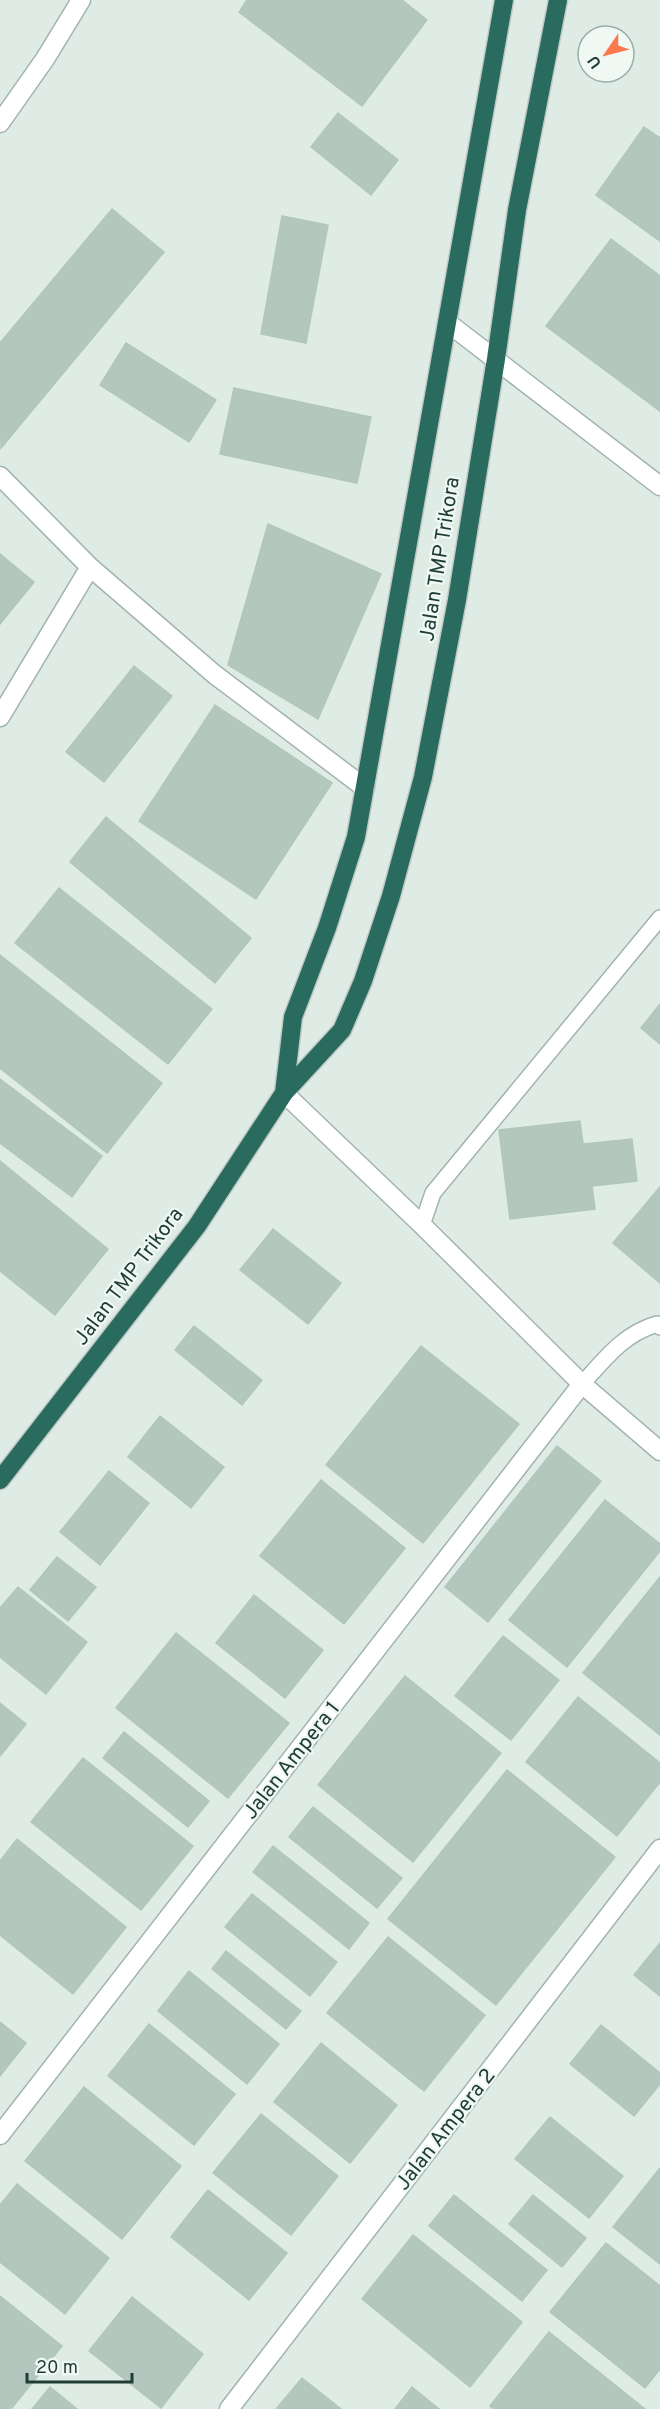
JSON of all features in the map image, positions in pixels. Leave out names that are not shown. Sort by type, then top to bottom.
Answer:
[{"type":"highway","name":"Jalan TMP Trikora","points":[[284,1093],[293,1017],[327,928],[352,849],[365,788],[504,0]]},
{"type":"highway","name":"Jalan TMP Trikora","points":[[0,1480],[197,1226],[284,1093],[342,1030],[363,981],[391,896],[423,777],[458,600],[517,210],[558,0]]},
{"type":"street","points":[[0,123],[45,58],[81,0]]},
{"type":"street","points":[[448,323],[660,486]]},
{"type":"street","points":[[0,476],[90,567],[213,674],[365,788]]},
{"type":"street","points":[[0,717],[90,567]]},
{"type":"street","points":[[284,1093],[422,1225],[582,1384],[660,1451]]},
{"type":"street","name":"Jalan Ampera 1","points":[[0,2135],[582,1384]]},
{"type":"street","name":"Jalan Ampera 2","points":[[229,2409],[660,1849]]},
{"type":"lane","points":[[422,1225],[433,1193],[660,918]]},
{"type":"lane","points":[[582,1384],[614,1349],[637,1330],[657,1324],[660,1327]]},
{"type":"building","points":[[247,0],[402,0],[427,20],[362,106],[239,12]]},
{"type":"building","points":[[338,113],[398,160],[371,195],[311,147]]},
{"type":"building","points":[[644,127],[660,138],[660,241],[596,195]]},
{"type":"building","points":[[112,209],[164,252],[1,448],[0,343]]},
{"type":"building","points":[[282,216],[328,225],[306,343],[261,334]]},
{"type":"building","points":[[611,239],[660,276],[660,411],[546,326]]},
{"type":"building","points":[[126,343],[216,400],[189,442],[100,385]]},
{"type":"building","points":[[234,388],[371,417],[357,483],[220,454]]},
{"type":"building","points":[[268,524],[381,574],[318,719],[228,665]]},
{"type":"building","points":[[0,554],[34,582],[0,624]]},
{"type":"building","points":[[134,666],[172,696],[104,782],[66,752]]},
{"type":"building","points":[[215,705],[332,783],[256,899],[139,821]]},
{"type":"building","points":[[106,817],[251,938],[215,983],[70,862]]},
{"type":"building","points":[[59,888],[212,1009],[168,1064],[15,943]]},
{"type":"building","points":[[0,955],[162,1083],[107,1153],[0,1068]]},
{"type":"building","points":[[660,1004],[660,1044],[641,1028]]},
{"type":"building","points":[[0,1079],[102,1156],[72,1197],[0,1143]]},
{"type":"building","points":[[580,1121],[583,1144],[632,1139],[637,1181],[592,1186],[595,1209],[510,1219],[499,1130]]},
{"type":"building","points":[[0,1161],[108,1249],[55,1315],[0,1271]]},
{"type":"building","points":[[660,1187],[660,1283],[613,1243]]},
{"type":"building","points":[[273,1229],[341,1283],[308,1324],[240,1270]]},
{"type":"building","points":[[194,1326],[262,1380],[242,1405],[175,1350]]},
{"type":"building","points":[[421,1346],[519,1424],[423,1543],[326,1465]]},
{"type":"building","points":[[160,1416],[224,1467],[191,1508],[128,1457]]},
{"type":"building","points":[[557,1446],[601,1481],[488,1622],[445,1587]]},
{"type":"building","points":[[109,1471],[149,1503],[100,1565],[60,1532]]},
{"type":"building","points":[[321,1480],[405,1548],[344,1624],[260,1556]]},
{"type":"building","points":[[605,1500],[660,1544],[660,1551],[567,1667],[509,1620]]},
{"type":"building","points":[[57,1557],[96,1587],[68,1621],[30,1590]]},
{"type":"building","points":[[660,1577],[660,1735],[583,1673]]},
{"type":"building","points":[[18,1587],[87,1642],[46,1694],[0,1657],[0,1608]]},
{"type":"building","points":[[254,1595],[323,1650],[285,1698],[216,1643]]},
{"type":"building","points":[[176,1633],[289,1723],[228,1798],[116,1708]]},
{"type":"building","points":[[503,1636],[559,1680],[511,1740],[455,1696]]},
{"type":"building","points":[[405,1676],[501,1753],[413,1862],[318,1785]]},
{"type":"building","points":[[578,1697],[660,1763],[660,1782],[617,1836],[526,1762]]},
{"type":"building","points":[[0,1703],[26,1724],[0,1756]]},
{"type":"building","points":[[124,1732],[209,1801],[188,1827],[103,1758]]},
{"type":"building","points":[[83,1758],[193,1846],[141,1910],[31,1822]]},
{"type":"building","points":[[507,1770],[615,1857],[496,2005],[388,1919]]},
{"type":"building","points":[[313,1807],[402,1878],[377,1908],[289,1837]]},
{"type":"building","points":[[17,1839],[126,1927],[73,1994],[0,1935],[0,1861]]},
{"type":"building","points":[[273,1846],[369,1923],[349,1949],[253,1872]]},
{"type":"building","points":[[252,1894],[337,1962],[310,1996],[225,1927]]},
{"type":"building","points":[[388,1937],[485,2015],[424,2091],[327,2013]]},
{"type":"building","points":[[660,1943],[660,1996],[634,1975]]},
{"type":"building","points":[[226,1951],[301,2011],[286,2029],[212,1969]]},
{"type":"building","points":[[189,1971],[279,2044],[247,2084],[158,2011]]},
{"type":"building","points":[[0,2022],[26,2043],[0,2076]]},
{"type":"building","points":[[149,2024],[235,2094],[194,2145],[108,2076]]},
{"type":"building","points":[[601,2025],[660,2073],[660,2084],[634,2116],[570,2064]]},
{"type":"building","points":[[321,2043],[397,2105],[350,2163],[274,2102]]},
{"type":"building","points":[[84,2087],[181,2166],[122,2239],[25,2161]]},
{"type":"building","points":[[261,2114],[338,2176],[291,2235],[213,2173]]},
{"type":"building","points":[[550,2117],[623,2176],[589,2218],[515,2159]]},
{"type":"building","points":[[660,2168],[660,2264],[613,2227]]},
{"type":"building","points":[[17,2184],[109,2258],[65,2314],[0,2262],[0,2205]]},
{"type":"building","points":[[208,2190],[287,2253],[249,2300],[171,2237]]},
{"type":"building","points":[[454,2195],[547,2270],[522,2301],[429,2226]]},
{"type":"building","points":[[533,2195],[586,2238],[562,2267],[509,2224]]},
{"type":"building","points":[[413,2235],[522,2322],[470,2387],[362,2299]]},
{"type":"building","points":[[606,2243],[660,2286],[660,2369],[645,2388],[550,2312]]},
{"type":"building","points":[[0,2296],[62,2346],[11,2409],[0,2409]]},
{"type":"building","points":[[132,2297],[203,2354],[161,2408],[89,2351]]},
{"type":"building","points":[[549,2332],[645,2409],[493,2409],[490,2406]]},
{"type":"building","points":[[302,2378],[341,2409],[276,2409]]},
{"type":"building","points":[[50,2387],[77,2409],[32,2409]]},
{"type":"building","points":[[412,2387],[439,2409],[395,2409]]}]
